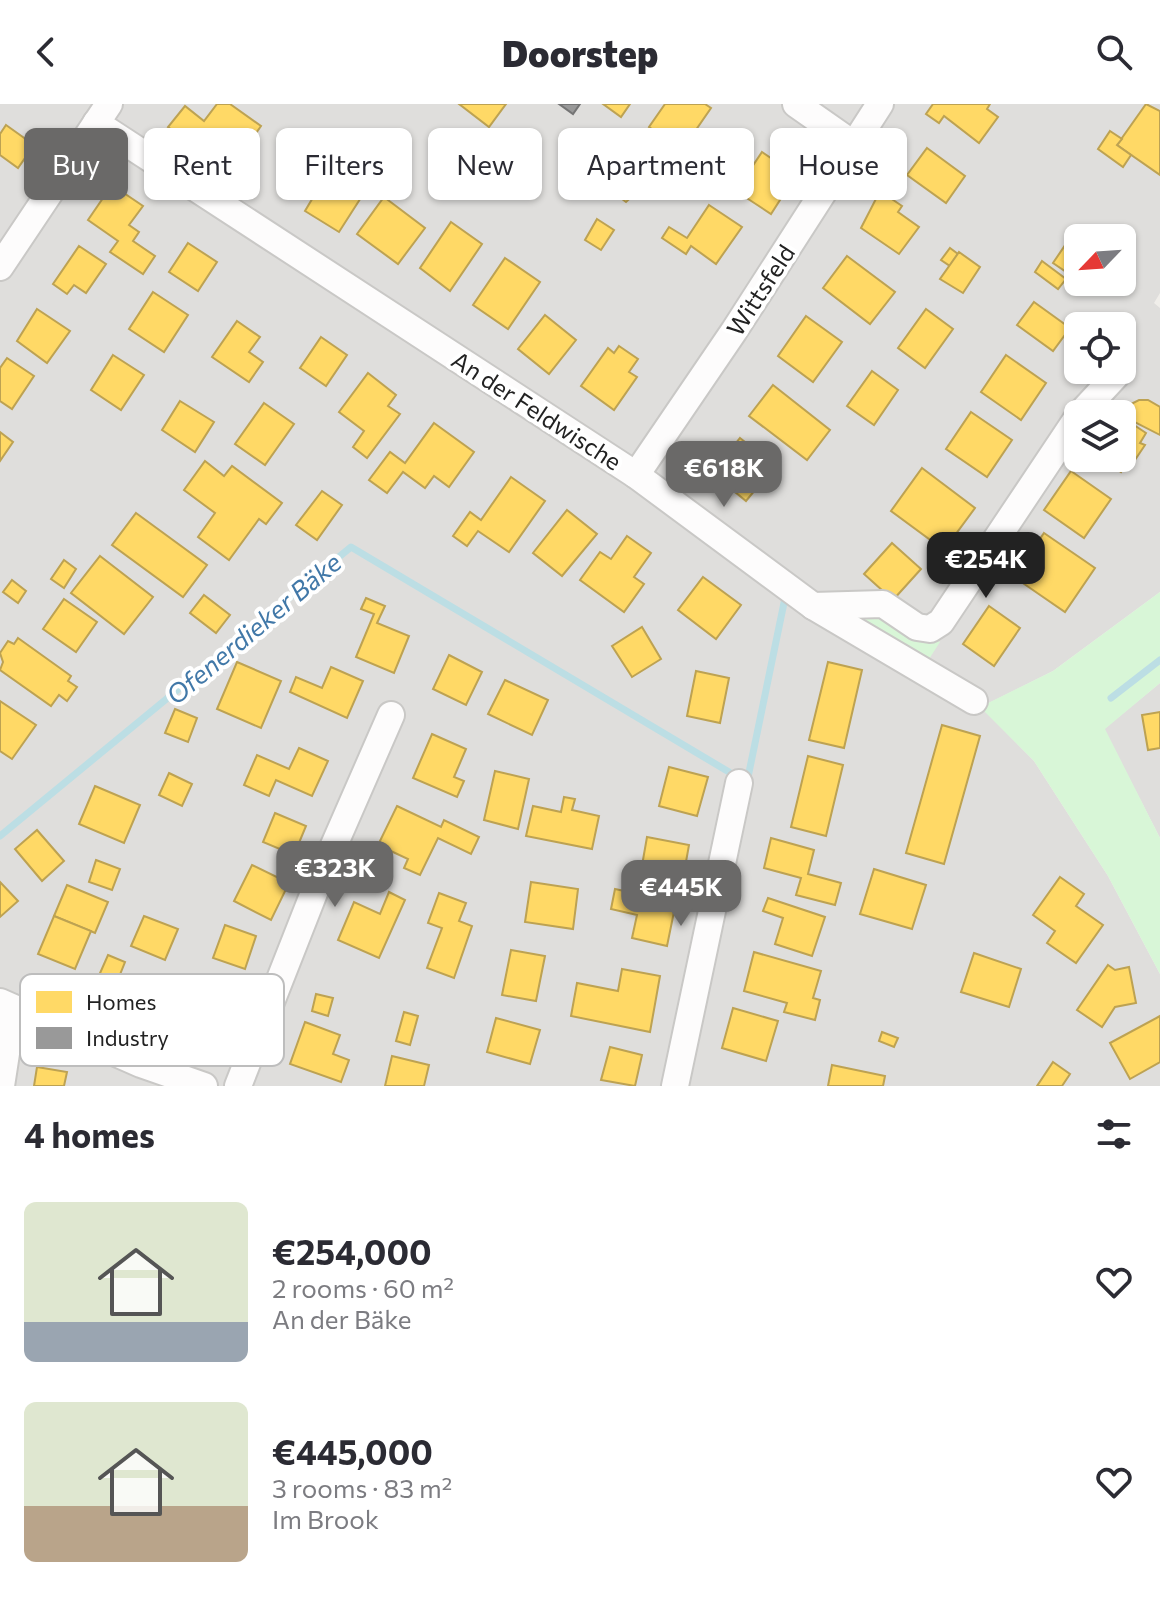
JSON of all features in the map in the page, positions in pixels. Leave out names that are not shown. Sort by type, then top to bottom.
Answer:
[{"type":"street","points":[[796,104],[830,128]]},
{"type":"street","name":"Wittsfeld","points":[[864,128],[880,104]]},
{"type":"street","points":[[0,267],[103,114]]},
{"type":"street","name":"An der Feldwische","points":[[103,114],[636,475],[813,606],[974,701]]},
{"type":"street","name":"Wittsfeld","points":[[636,475],[734,331],[817,200]]},
{"type":"street","points":[[1094,400],[1108,384]]},
{"type":"street","points":[[813,606],[883,604],[917,627],[930,629],[941,622],[1064,438]]},
{"type":"street","points":[[282,974],[321,875],[391,715]]},
{"type":"street","points":[[675,1086],[739,783]]},
{"type":"street","points":[[1,1086],[6,1005]]},
{"type":"street","points":[[147,1066],[204,1086]]},
{"type":"street","points":[[238,1086],[246,1066]]},
{"type":"shaded area","points":[[0,104],[1160,104],[1160,293],[1154,303],[1160,308],[1160,592],[1053,671],[981,707],[1034,761],[1108,876],[1160,974],[1160,1086],[0,1086]]},
{"type":"shaded area","points":[[1160,683],[1160,838],[1104,729]]},
{"type":"green space","points":[[1160,592],[1160,683],[1105,729],[1160,838],[1160,974],[1108,876],[1034,761],[980,707],[1053,671]]},
{"type":"green space","points":[[871,604],[940,642],[922,670],[813,606]]},
{"type":"building: Homes","points":[[217,104],[230,104],[261,126],[168,127],[185,106],[204,121]]},
{"type":"building: Homes","points":[[459,104],[506,104],[489,127]]},
{"type":"building: Homes","points":[[603,104],[630,104],[621,117]]},
{"type":"building: Homes","points":[[665,104],[705,104],[711,108],[697,128],[649,127]]},
{"type":"building: Homes","points":[[933,104],[990,104],[987,109],[998,117],[979,143],[944,116],[939,123],[926,114]]},
{"type":"building: Homes","points":[[1146,104],[1160,111],[1160,175],[1117,145]]},
{"type":"building: Homes","points":[[6,125],[24,138],[24,159],[18,168],[0,155],[0,134]]},
{"type":"building: Homes","points":[[1110,131],[1122,139],[1117,145],[1131,155],[1123,167],[1098,149]]},
{"type":"building: Homes","points":[[927,148],[965,176],[946,203],[907,175]]},
{"type":"building: Homes","points":[[762,152],[770,157],[770,200],[780,200],[771,214],[750,200],[754,200],[754,164]]},
{"type":"building: Homes","points":[[128,196],[143,206],[129,225],[139,232],[133,241],[155,256],[143,274],[110,252],[118,241],[88,220],[102,200],[128,200]]},
{"type":"building: Homes","points":[[312,200],[359,200],[339,232],[305,211]]},
{"type":"building: Homes","points":[[382,200],[388,200],[425,228],[398,264],[357,234]]},
{"type":"building: Homes","points":[[875,200],[893,200],[902,206],[898,212],[919,227],[899,254],[861,228]]},
{"type":"building: Homes","points":[[709,205],[742,227],[716,264],[691,246],[686,254],[662,238],[669,227],[687,238]]},
{"type":"building: Homes","points":[[597,219],[614,230],[601,250],[585,240]]},
{"type":"building: Homes","points":[[451,222],[482,244],[450,291],[420,268]]},
{"type":"building: Homes","points":[[188,243],[217,262],[198,291],[169,272]]},
{"type":"building: Homes","points":[[79,246],[106,264],[86,293],[74,285],[67,294],[53,284]]},
{"type":"building: Homes","points":[[1064,247],[1064,270],[1053,263]]},
{"type":"building: Homes","points":[[950,248],[958,254],[950,266],[941,260]]},
{"type":"building: Homes","points":[[959,252],[980,267],[963,293],[940,279]]},
{"type":"building: Homes","points":[[847,256],[895,292],[870,324],[823,288]]},
{"type":"building: Homes","points":[[505,258],[540,282],[508,329],[473,305]]},
{"type":"building: Homes","points":[[1042,261],[1064,278],[1064,282],[1058,289],[1035,272]]},
{"type":"building: Homes","points":[[153,292],[188,315],[164,352],[129,329]]},
{"type":"building: Homes","points":[[1034,302],[1064,324],[1064,336],[1053,351],[1017,325]]},
{"type":"building: Homes","points":[[37,309],[70,331],[47,363],[17,341]]},
{"type":"building: Homes","points":[[926,309],[953,329],[925,368],[898,348]]},
{"type":"building: Homes","points":[[545,315],[576,340],[549,374],[518,349]]},
{"type":"building: Homes","points":[[806,316],[842,342],[813,382],[778,356]]},
{"type":"building: Homes","points":[[237,321],[260,337],[249,352],[263,362],[249,382],[212,357]]},
{"type":"building: Homes","points":[[321,337],[347,355],[326,386],[300,368]]},
{"type":"building: Homes","points":[[619,346],[638,359],[629,372],[637,377],[614,410],[581,386],[608,348],[614,353]]},
{"type":"building: Homes","points":[[113,355],[144,375],[121,410],[91,390]]},
{"type":"building: Homes","points":[[1006,355],[1046,383],[1021,420],[981,392]]},
{"type":"building: Homes","points":[[7,358],[34,376],[12,409],[0,401],[0,368]]},
{"type":"building: Homes","points":[[872,371],[898,390],[874,425],[847,406]]},
{"type":"building: Homes","points":[[368,373],[396,395],[388,406],[400,414],[367,458],[353,447],[364,431],[339,412]]},
{"type":"building: Homes","points":[[773,385],[830,430],[807,460],[749,416]]},
{"type":"building: Homes","points":[[1148,400],[1160,407],[1160,435],[1136,423],[1136,402]]},
{"type":"building: Homes","points":[[180,401],[214,422],[195,452],[162,430]]},
{"type":"building: Homes","points":[[264,403],[294,424],[265,465],[235,444]]},
{"type":"building: Homes","points":[[971,412],[1012,440],[987,477],[946,449]]},
{"type":"building: Homes","points":[[434,423],[474,452],[449,487],[434,476],[425,488],[403,472],[387,493],[369,480],[390,452],[405,463]]},
{"type":"building: Homes","points":[[1136,426],[1146,433],[1140,443],[1145,445],[1136,458]]},
{"type":"building: Homes","points":[[0,432],[13,442],[0,461]]},
{"type":"building: Homes","points":[[740,438],[775,466],[746,501],[712,473]]},
{"type":"building: Homes","points":[[205,461],[224,476],[232,466],[282,503],[266,524],[259,519],[229,560],[198,537],[215,513],[184,490]]},
{"type":"building: Homes","points":[[922,468],[975,508],[944,550],[891,511]]},
{"type":"building: Homes","points":[[1070,472],[1111,499],[1084,538],[1044,510]]},
{"type":"building: Homes","points":[[511,477],[545,501],[509,552],[478,531],[467,546],[453,536],[470,512],[481,520]]},
{"type":"building: Homes","points":[[322,491],[342,505],[317,540],[296,525]]},
{"type":"building: Homes","points":[[567,510],[597,534],[562,576],[533,553]]},
{"type":"building: Homes","points":[[136,513],[207,565],[183,597],[112,545]]},
{"type":"building: Homes","points":[[1044,533],[1095,568],[1065,612],[1014,577]]},
{"type":"building: Homes","points":[[627,536],[651,553],[634,577],[644,584],[624,612],[580,580],[600,552],[611,559]]},
{"type":"building: Homes","points":[[892,543],[921,569],[893,600],[864,574]]},
{"type":"building: Homes","points":[[100,556],[153,597],[124,634],[71,593]]},
{"type":"building: Homes","points":[[64,560],[76,569],[64,588],[51,579]]},
{"type":"building: Homes","points":[[703,577],[741,605],[716,639],[678,610]]},
{"type":"building: Homes","points":[[12,580],[26,591],[18,603],[3,592]]},
{"type":"building: Homes","points":[[204,595],[230,615],[216,633],[190,613]]},
{"type":"building: Homes","points":[[366,598],[385,606],[377,623],[409,636],[394,673],[356,657],[374,614],[361,609]]},
{"type":"building: Homes","points":[[64,599],[97,622],[76,652],[43,629]]},
{"type":"building: Homes","points":[[989,606],[1020,628],[994,666],[963,644]]},
{"type":"building: Homes","points":[[642,627],[661,659],[632,677],[612,646]]},
{"type":"building: Homes","points":[[18,638],[71,676],[68,681],[77,687],[67,701],[59,695],[51,706],[0,670],[3,662],[0,653],[8,641],[14,644]]},
{"type":"building: Homes","points":[[449,655],[482,672],[466,705],[433,689]]},
{"type":"building: Homes","points":[[237,662],[281,681],[261,728],[217,709]]},
{"type":"building: Homes","points":[[828,662],[862,670],[844,748],[809,740]]},
{"type":"building: Homes","points":[[331,667],[363,681],[347,718],[290,692],[296,677],[322,688]]},
{"type":"building: Homes","points":[[696,671],[729,678],[720,723],[687,716]]},
{"type":"building: Homes","points":[[505,680],[548,700],[532,735],[488,714]]},
{"type":"building: Homes","points":[[0,701],[36,725],[12,759],[0,751]]},
{"type":"building: Homes","points":[[175,709],[197,718],[188,742],[165,733]]},
{"type":"building: Homes","points":[[1160,712],[1160,748],[1148,750],[1142,715]]},
{"type":"building: Homes","points":[[942,725],[980,736],[944,864],[906,853]]},
{"type":"building: Homes","points":[[432,734],[466,749],[454,777],[464,781],[457,797],[413,778]]},
{"type":"building: Homes","points":[[299,748],[328,761],[312,796],[276,780],[269,796],[244,785],[257,755],[289,769]]},
{"type":"building: Homes","points":[[808,756],[843,765],[826,836],[791,827]]},
{"type":"building: Homes","points":[[669,767],[708,777],[697,816],[659,806]]},
{"type":"building: Homes","points":[[495,771],[529,779],[518,829],[484,820]]},
{"type":"building: Homes","points":[[169,773],[192,784],[182,806],[159,795]]},
{"type":"building: Homes","points":[[95,786],[140,805],[124,843],[79,824]]},
{"type":"building: Homes","points":[[564,797],[575,799],[572,810],[599,816],[592,849],[526,836],[533,806],[561,812]]},
{"type":"building: Homes","points":[[397,806],[441,827],[444,820],[479,837],[471,854],[438,838],[420,875],[404,868],[408,859],[378,845]]},
{"type":"building: Homes","points":[[275,813],[306,826],[294,855],[263,842]]},
{"type":"building: Homes","points":[[37,830],[64,861],[42,881],[15,849]]},
{"type":"building: Homes","points":[[647,837],[689,845],[682,884],[640,877]]},
{"type":"building: Homes","points":[[771,838],[814,850],[808,874],[841,883],[835,905],[796,895],[801,878],[764,868]]},
{"type":"building: Homes","points":[[96,860],[120,869],[112,890],[89,882]]},
{"type":"building: Homes","points":[[252,865],[289,883],[271,920],[234,901]]},
{"type":"building: Homes","points":[[874,869],[926,885],[912,929],[860,914]]},
{"type":"building: Homes","points":[[1060,877],[1084,894],[1076,906],[1103,925],[1076,963],[1047,943],[1055,931],[1033,915]]},
{"type":"building: Homes","points":[[0,882],[18,901],[0,917]]},
{"type":"building: Homes","points":[[531,882],[578,889],[573,929],[525,922]]},
{"type":"building: Homes","points":[[67,885],[108,902],[95,933],[54,916]]},
{"type":"building: Homes","points":[[615,889],[676,902],[667,946],[632,938],[637,915],[611,909]]},
{"type":"building: Homes","points":[[389,892],[405,900],[379,958],[338,940],[354,902],[380,914]]},
{"type":"building: Homes","points":[[439,893],[466,903],[459,921],[472,926],[454,978],[427,968],[442,928],[428,923]]},
{"type":"building: Homes","points":[[768,898],[825,917],[812,956],[775,944],[783,918],[763,911]]},
{"type":"building: Homes","points":[[54,916],[91,931],[75,969],[38,954]]},
{"type":"building: Homes","points":[[144,916],[178,929],[165,960],[131,946]]},
{"type":"building: Homes","points":[[225,925],[256,936],[245,969],[213,958]]},
{"type":"building: Homes","points":[[511,950],[545,956],[536,1001],[502,995]]},
{"type":"building: Homes","points":[[754,952],[821,971],[813,998],[820,1000],[815,1020],[784,1012],[787,1003],[744,991]]},
{"type":"building: Homes","points":[[974,953],[1021,969],[1009,1007],[961,992]]},
{"type":"building: Homes","points":[[108,955],[125,962],[120,974],[100,974]]},
{"type":"building: Homes","points":[[1108,965],[1115,970],[1129,967],[1136,1003],[1115,1007],[1102,1027],[1077,1010]]},
{"type":"building: Homes","points":[[622,969],[660,976],[650,1032],[571,1016],[577,983],[618,991]]},
{"type":"building: Homes","points":[[316,994],[333,998],[328,1016],[312,1011]]},
{"type":"building: Homes","points":[[733,1008],[778,1021],[766,1061],[722,1048]]},
{"type":"building: Homes","points":[[404,1012],[418,1016],[410,1045],[396,1041]]},
{"type":"building: Homes","points":[[1160,1016],[1160,1062],[1130,1079],[1110,1043]]},
{"type":"building: Homes","points":[[496,1018],[540,1030],[530,1064],[487,1052]]},
{"type":"building: Homes","points":[[305,1022],[340,1035],[333,1054],[349,1060],[341,1082],[290,1064]]},
{"type":"building: Homes","points":[[882,1032],[898,1038],[894,1047],[879,1041]]},
{"type":"building: Homes","points":[[610,1047],[642,1055],[635,1086],[601,1080]]},
{"type":"building: Homes","points":[[392,1056],[429,1065],[424,1086],[385,1086]]},
{"type":"building: Homes","points":[[1053,1062],[1070,1074],[1062,1086],[1037,1086]]},
{"type":"building: Homes","points":[[832,1065],[885,1076],[883,1086],[828,1086]]},
{"type":"building: Homes","points":[[37,1067],[67,1072],[64,1086],[34,1086]]},
{"type":"building: Industry","points":[[559,104],[580,104],[573,114]]},
{"type":"waterway","name":"Ofenerdieker Bäke","points":[[0,836],[351,547],[729,772]]},
{"type":"waterway","name":"Ofenerdieker Bäke","points":[[747,782],[785,598],[788,599]]},
{"type":"waterway","name":"Ofenerdieker Bäke","points":[[1111,698],[1160,660]]}]
